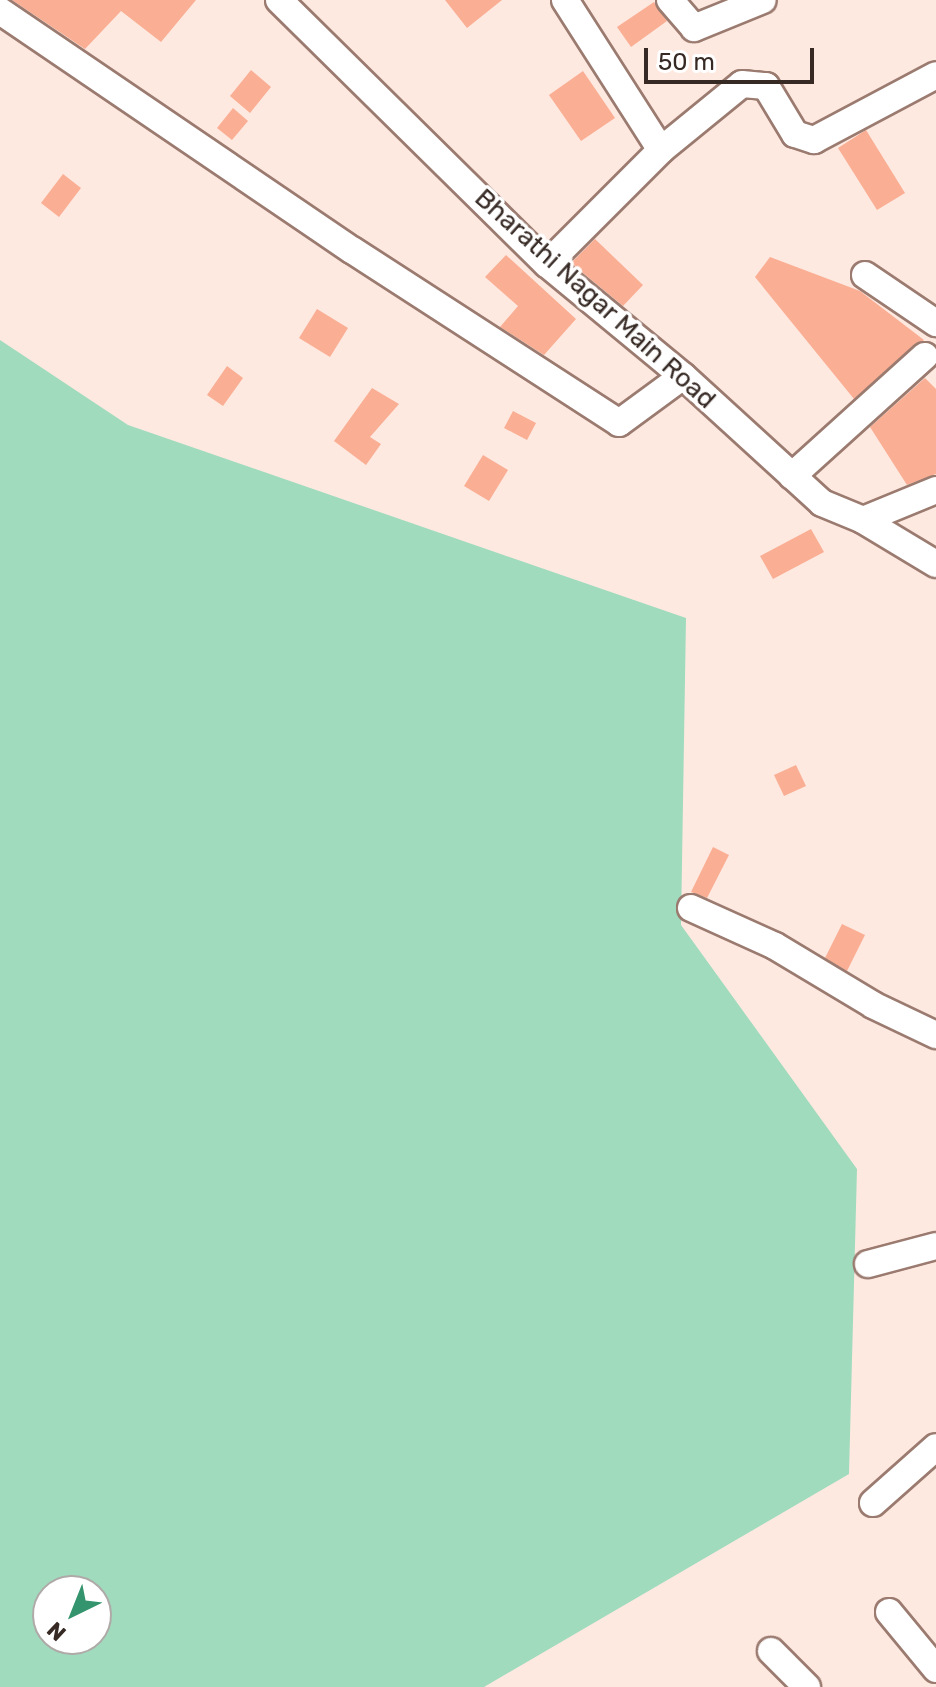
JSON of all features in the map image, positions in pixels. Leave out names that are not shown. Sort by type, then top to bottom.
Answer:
[{"type":"street","name":"Bharathi Nagar Main Road","points":[[279,0],[547,264],[683,376],[822,503],[863,520],[936,564]]},
{"type":"street","points":[[565,0],[661,150]]},
{"type":"street","points":[[670,0],[694,28],[763,0]]},
{"type":"street","points":[[0,11],[352,250],[619,423],[683,376]]},
{"type":"street","points":[[547,264],[661,150],[742,84],[766,86],[795,134],[814,140],[936,75]]},
{"type":"street","points":[[865,275],[936,323]]},
{"type":"street","points":[[792,476],[925,356]]},
{"type":"street","points":[[863,520],[936,490]]},
{"type":"street","points":[[691,908],[775,946],[873,1005],[936,1035]]},
{"type":"street","points":[[868,1264],[936,1246]]},
{"type":"street","points":[[873,1503],[936,1447]]},
{"type":"street","points":[[889,1612],[931,1651]]},
{"type":"street","points":[[771,1651],[807,1687]]},
{"type":"green space","points":[[0,340],[128,425],[686,618],[681,925],[857,1169],[849,1474],[484,1687],[0,1687]]},
{"type":"building","points":[[12,0],[196,0],[161,42],[121,11],[85,49]]},
{"type":"building","points":[[445,0],[502,0],[467,28]]},
{"type":"building","points":[[654,2],[667,21],[631,47],[617,27]]},
{"type":"building","points":[[251,70],[271,87],[250,113],[230,96]]},
{"type":"building","points":[[583,71],[615,118],[581,141],[549,95]]},
{"type":"building","points":[[233,108],[248,121],[232,140],[217,128]]},
{"type":"building","points":[[866,130],[905,193],[877,210],[838,148]]},
{"type":"building","points":[[63,174],[81,188],[59,217],[41,203]]},
{"type":"building","points":[[595,239],[643,285],[623,306],[571,263]]},
{"type":"building","points":[[506,255],[576,319],[544,355],[500,327],[518,306],[485,277]]},
{"type":"building","points":[[770,257],[860,291],[924,340],[854,399],[755,277]]},
{"type":"building","points":[[317,309],[348,328],[330,357],[299,338]]},
{"type":"building","points":[[227,366],[243,378],[223,406],[207,395]]},
{"type":"building","points":[[925,378],[936,389],[936,474],[907,485],[870,427]]},
{"type":"building","points":[[372,388],[399,404],[370,437],[381,444],[366,465],[334,441]]},
{"type":"building","points":[[513,411],[536,423],[527,440],[504,428]]},
{"type":"building","points":[[483,455],[508,470],[489,501],[464,486]]},
{"type":"building","points":[[811,529],[824,552],[773,579],[760,556]]},
{"type":"building","points":[[796,765],[806,786],[784,796],[774,775]]},
{"type":"building","points":[[713,847],[729,855],[707,898],[691,892]]},
{"type":"building","points":[[842,924],[865,935],[847,971],[825,958]]}]
